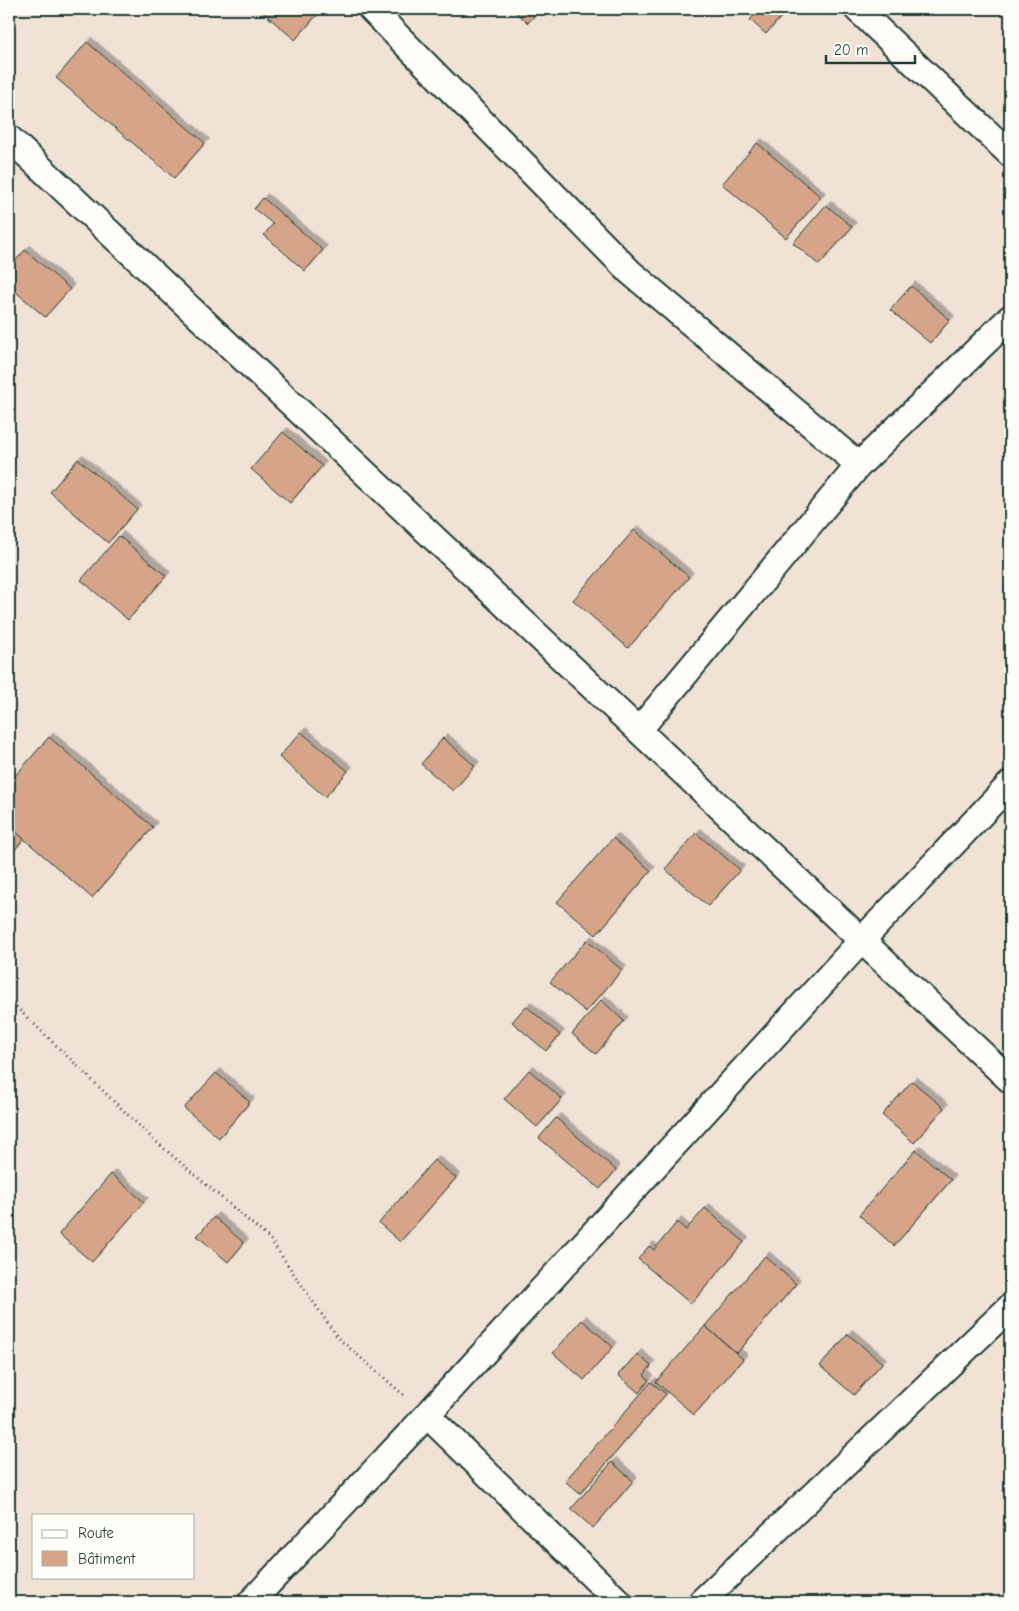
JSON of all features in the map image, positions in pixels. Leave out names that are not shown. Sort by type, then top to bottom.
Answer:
[{"type":"street","points":[[371,9],[630,272],[859,465]]},
{"type":"street","points":[[857,9],[1010,154]]},
{"type":"street","points":[[9,138],[1010,1080]]},
{"type":"street","points":[[639,730],[859,465],[1010,318]]},
{"type":"street","points":[[251,1602],[427,1415],[862,940],[1010,784]]},
{"type":"street","points":[[701,1602],[1010,1307]]},
{"type":"street","points":[[427,1415],[619,1602]]},
{"type":"path","points":[[9,1000],[154,1140],[270,1239],[338,1338],[427,1415]]},
{"type":"building","points":[[259,9],[322,9],[295,40]]},
{"type":"building","points":[[512,9],[540,9],[528,23]]},
{"type":"building","points":[[760,9],[788,9],[766,34],[750,20]]},
{"type":"building","points":[[87,42],[205,143],[174,178],[56,78]]},
{"type":"building","points":[[757,143],[821,197],[786,238],[722,184]]},
{"type":"building","points":[[263,198],[323,250],[305,271],[264,235],[273,224],[254,209]]},
{"type":"building","points":[[826,205],[852,227],[819,265],[793,243]]},
{"type":"building","points":[[25,250],[70,289],[45,317],[9,286],[9,268]]},
{"type":"building","points":[[911,286],[950,320],[930,343],[890,310]]},
{"type":"building","points":[[283,432],[322,466],[290,503],[251,469]]},
{"type":"building","points":[[78,459],[137,509],[108,543],[50,492]]},
{"type":"building","points":[[634,530],[689,577],[628,648],[573,600]]},
{"type":"building","points":[[119,536],[166,576],[128,620],[81,580]]},
{"type":"building","points":[[301,732],[348,771],[325,797],[279,757]]},
{"type":"building","points":[[49,737],[153,827],[92,898],[9,826],[9,783]]},
{"type":"building","points":[[443,738],[475,766],[453,791],[421,764]]},
{"type":"building","points":[[9,826],[24,839],[9,856]]},
{"type":"building","points":[[696,833],[740,870],[708,906],[665,869]]},
{"type":"building","points":[[613,838],[651,871],[596,935],[557,902]]},
{"type":"building","points":[[587,940],[622,970],[586,1012],[550,982]]},
{"type":"building","points":[[601,1000],[624,1021],[596,1054],[572,1034]]},
{"type":"building","points":[[526,1006],[560,1035],[546,1051],[512,1022]]},
{"type":"building","points":[[529,1070],[562,1099],[537,1127],[504,1099]]},
{"type":"building","points":[[216,1073],[250,1102],[219,1138],[184,1108]]},
{"type":"building","points":[[912,1081],[944,1108],[914,1143],[882,1115]]},
{"type":"building","points":[[556,1118],[616,1170],[600,1189],[539,1138]]},
{"type":"building","points":[[916,1150],[951,1180],[894,1246],[859,1215]]},
{"type":"building","points":[[434,1160],[456,1178],[400,1242],[379,1223]]},
{"type":"building","points":[[111,1174],[144,1202],[92,1262],[59,1234]]},
{"type":"building","points":[[705,1208],[744,1242],[691,1304],[638,1259],[649,1246],[654,1250],[677,1222],[686,1230]]},
{"type":"building","points":[[214,1217],[244,1243],[228,1262],[197,1236]]},
{"type":"building","points":[[765,1256],[796,1284],[737,1353],[705,1326]]},
{"type":"building","points":[[582,1320],[613,1347],[584,1380],[553,1353]]},
{"type":"building","points":[[705,1326],[743,1359],[694,1415],[656,1382]]},
{"type":"building","points":[[848,1334],[882,1363],[854,1395],[820,1366]]},
{"type":"building","points":[[637,1354],[651,1366],[644,1375],[649,1380],[639,1393],[618,1375]]},
{"type":"building","points":[[651,1382],[666,1394],[580,1494],[565,1481]]},
{"type":"building","points":[[612,1462],[633,1481],[593,1528],[571,1509]]}]
